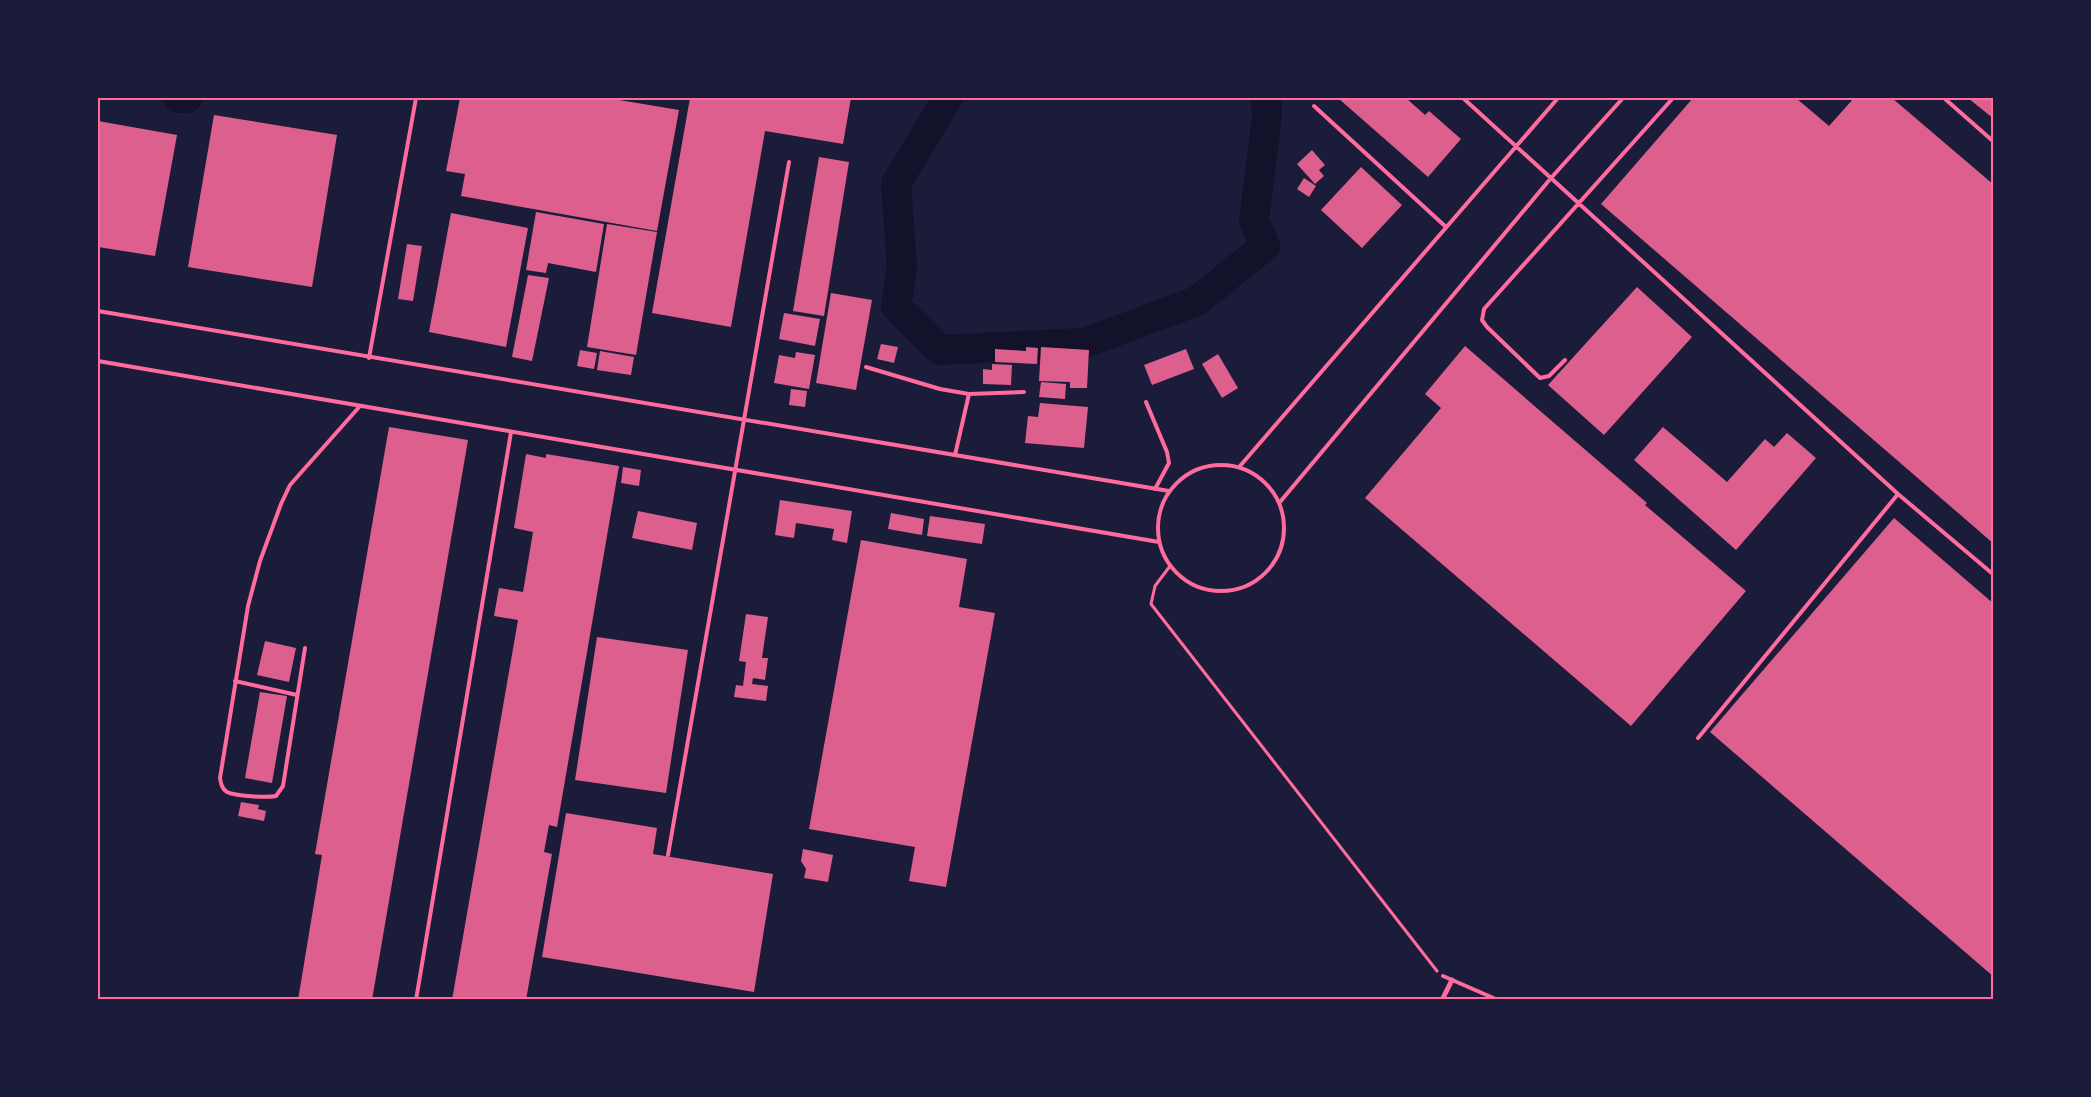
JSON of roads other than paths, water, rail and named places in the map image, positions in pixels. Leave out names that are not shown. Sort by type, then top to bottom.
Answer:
[{"type":"street","points":[[1442,1000],[1452,980]]},
{"type":"lane","points":[[369,358],[416,98]]},
{"type":"lane","points":[[1463,98],[1898,494],[1994,575]]},
{"type":"lane","points":[[1240,466],[1558,98]]},
{"type":"lane","points":[[1280,502],[1551,178],[1622,98]]},
{"type":"lane","points":[[1565,360],[1549,376],[1540,378],[1486,327],[1482,320],[1484,309],[1673,98]]},
{"type":"lane","points":[[1944,98],[1994,142]]},
{"type":"lane","points":[[1314,106],[1446,227]]},
{"type":"lane","points":[[668,855],[789,162]]},
{"type":"lane","points":[[98,311],[1169,491]]},
{"type":"lane","points":[[98,361],[1159,542]]},
{"type":"lane","points":[[866,367],[940,389],[969,394],[1024,392]]},
{"type":"lane","points":[[955,455],[969,394]]},
{"type":"lane","points":[[1146,402],[1167,452],[1169,463],[1155,489]]},
{"type":"lane","points":[[305,648],[283,786],[276,796],[267,798],[228,792],[221,786],[220,778],[248,606],[260,561],[290,485],[360,406]]},
{"type":"lane","points":[[416,1000],[511,432]]},
{"type":"lane","points":[[1213,464],[1240,466],[1264,479],[1280,502],[1285,528],[1280,553],[1264,575],[1241,588],[1215,591],[1206,589],[1190,583],[1170,566],[1159,542],[1159,515],[1169,491],[1188,473],[1213,464]]},
{"type":"lane","points":[[1698,738],[1898,494]]},
{"type":"lane","points":[[235,681],[297,696]]},
{"type":"lane","points":[[1443,976],[1498,1000]]},
{"type":"waterway","points":[[178,98],[187,98]]},
{"type":"waterway","points":[[948,98],[896,183],[902,267],[896,306],[940,350],[1085,343],[1197,301],[1265,246],[1254,221],[1267,117],[1266,98]]}]
